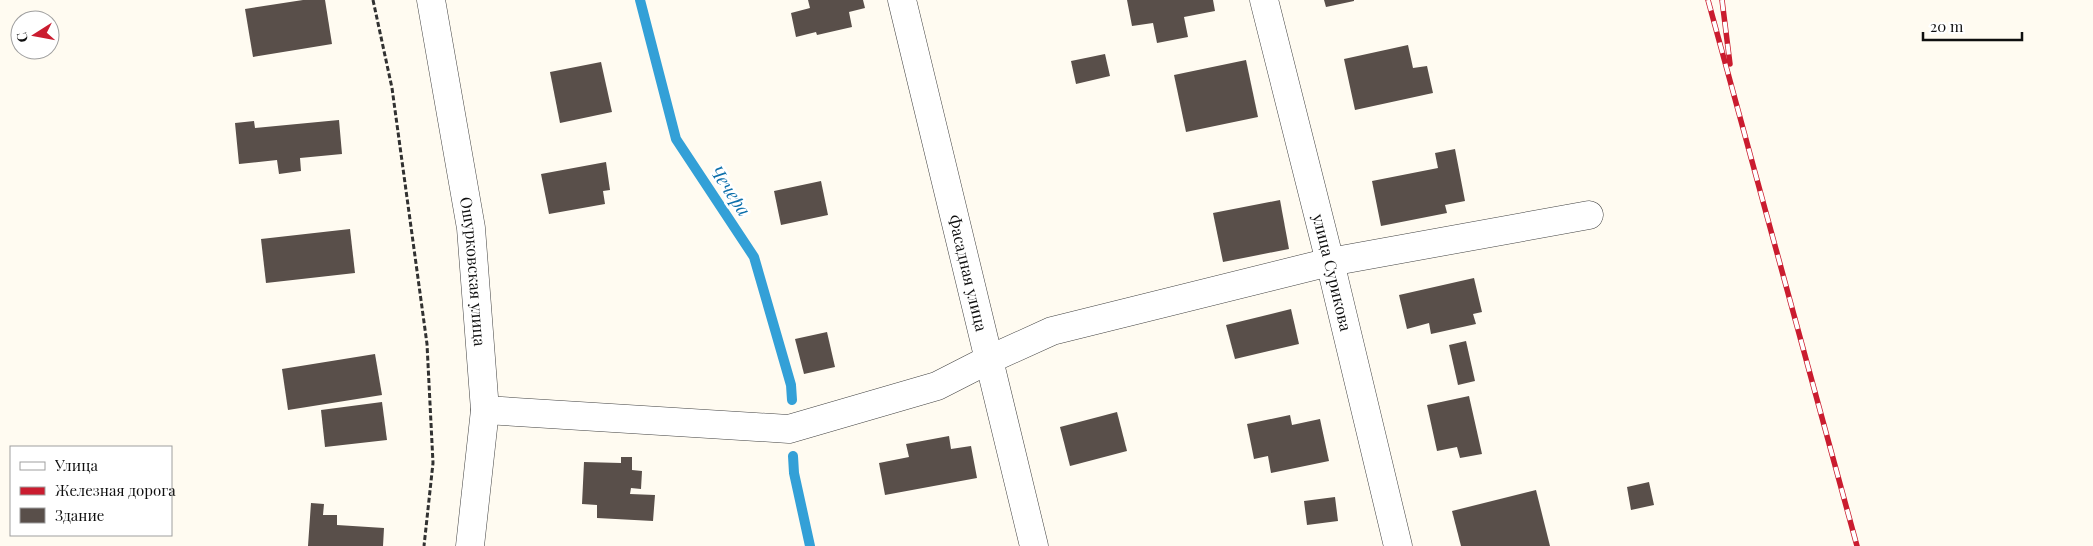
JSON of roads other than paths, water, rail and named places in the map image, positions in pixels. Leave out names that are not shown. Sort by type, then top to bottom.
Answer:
[{"type":"street","name":"Ошурковская улица","points":[[431,0],[471,228],[485,410],[470,546]]},
{"type":"street","name":"Фасадная улица","points":[[902,0],[1034,546]]},
{"type":"street","name":"улица Сурикова","points":[[1264,0],[1330,262],[1398,546]]},
{"type":"street","points":[[485,410],[789,429],[937,386],[1052,331],[1330,262],[1589,216]]},
{"type":"waterway","name":"Чечера","points":[[640,0],[676,139],[754,257],[791,385],[792,400]]},
{"type":"waterway","name":"Чечера","points":[[793,456],[794,473],[810,546]]},
{"type":"railway","points":[[1708,0],[1857,546]]},
{"type":"railway","points":[[1722,0],[1730,64]]}]
